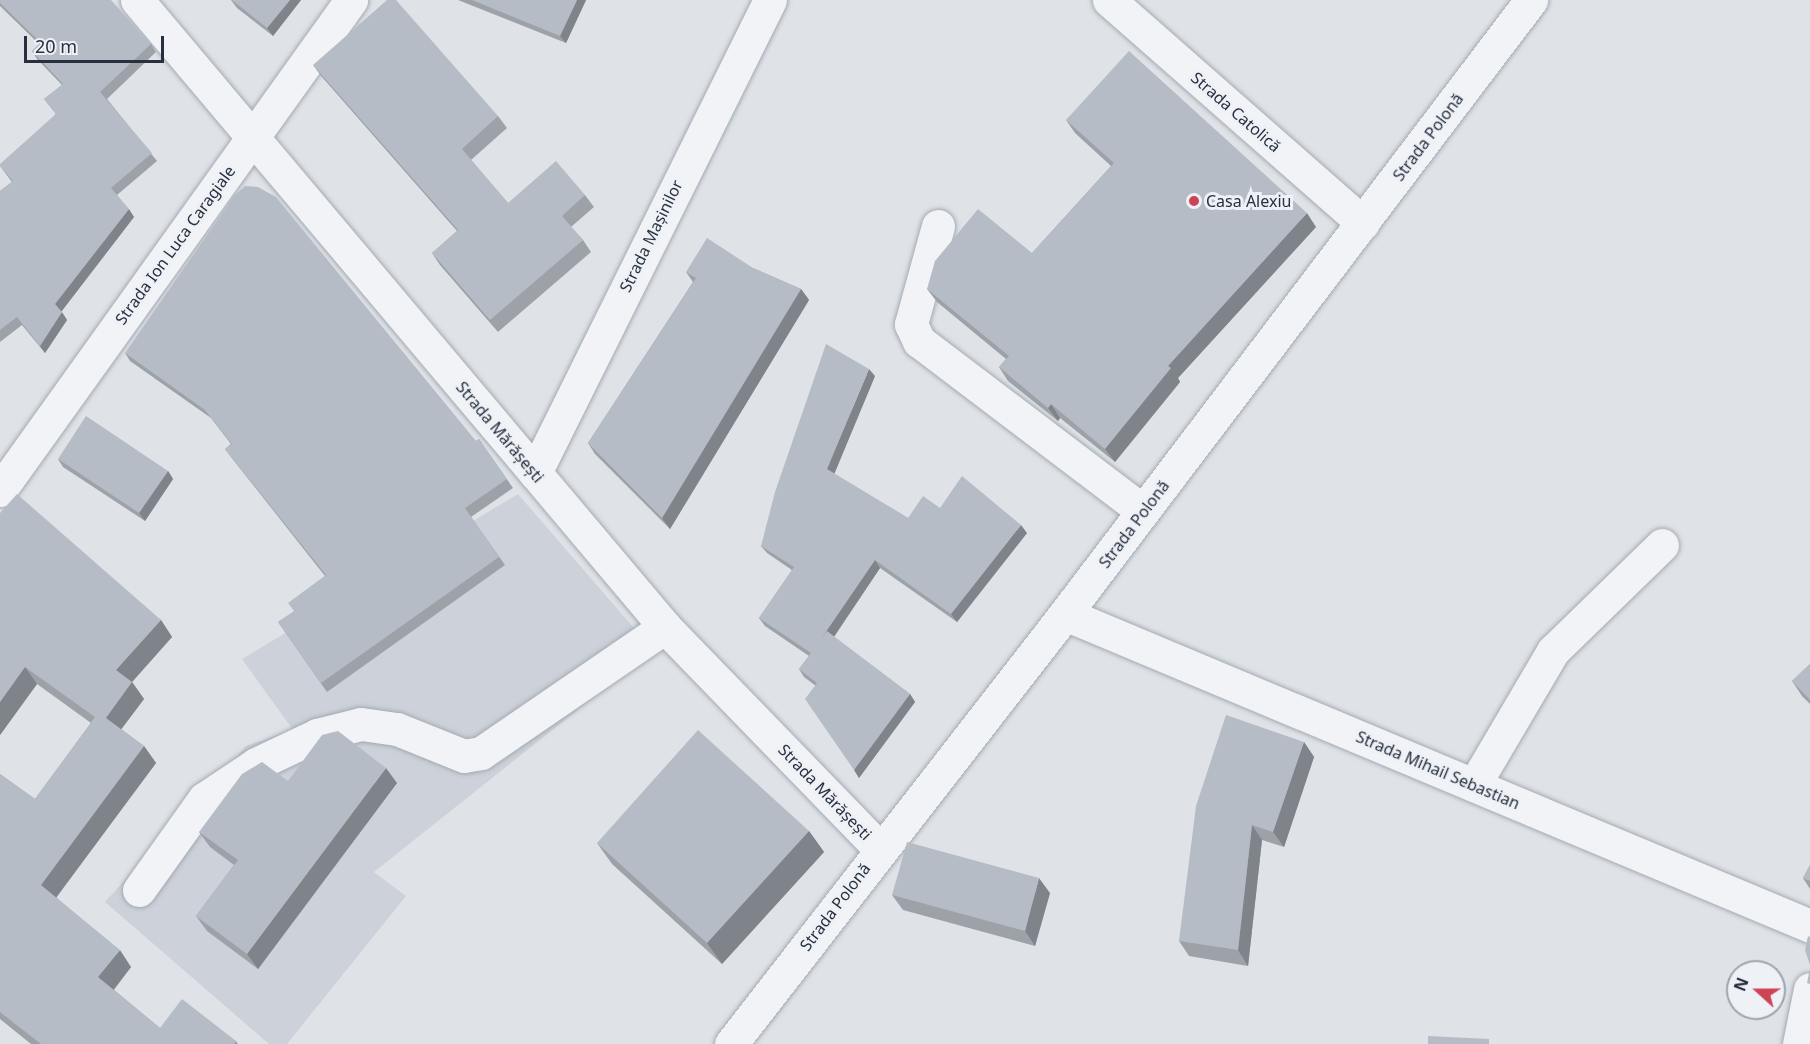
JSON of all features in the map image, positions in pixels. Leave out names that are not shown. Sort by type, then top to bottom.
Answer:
[{"type":"street","name":"Strada Mărășești","points":[[137,0],[251,140],[665,627],[880,849]]},
{"type":"street","name":"Strada Ion Luca Caragiale","points":[[0,490],[351,0]]},
{"type":"street","name":"Strada Mașinilor","points":[[535,473],[770,0]]},
{"type":"street","name":"Strada Catolică","points":[[1109,0],[1363,224]]},
{"type":"street","name":"Strada Polonă","points":[[731,1044],[880,849],[1065,614],[1531,0]]},
{"type":"street","points":[[938,226],[911,324],[919,341],[1143,511]]},
{"type":"street","points":[[1474,786],[1553,651],[1662,545]]},
{"type":"street","name":"Strada Mihail Sebastian","points":[[1065,614],[1810,926]]},
{"type":"street","points":[[138,890],[204,799],[256,764],[317,735],[361,724],[397,729],[464,756],[482,753],[665,627]]},
{"type":"street","points":[[1800,1044],[1810,989]]},
{"type":"shaded area","points":[[518,494],[653,650],[374,872],[406,896],[287,1044],[269,1044],[105,902],[246,746],[293,730],[242,659]]},
{"type":"building","points":[[0,0],[111,0],[151,44],[100,92],[152,153],[111,188],[129,209],[55,304],[62,312],[40,346],[17,317],[0,330],[0,191],[13,181],[0,164],[56,114],[44,99],[63,84],[32,51],[41,43],[0,3]]},
{"type":"building","points":[[232,0],[290,0],[267,28]]},
{"type":"building","points":[[387,0],[396,0],[498,116],[462,149],[508,203],[556,161],[585,195],[562,216],[583,240],[490,320],[432,253],[458,230],[313,65]]},
{"type":"building","points":[[472,0],[577,0],[560,36]]},
{"type":"building","points":[[1129,51],[1307,213],[1168,366],[1171,368],[1105,449],[1051,404],[1048,408],[999,367],[1009,356],[927,289],[935,261],[978,209],[1032,253],[1114,163],[1066,120]]},
{"type":"building","points":[[245,186],[258,187],[276,197],[476,441],[479,439],[507,479],[465,508],[499,557],[321,683],[278,622],[294,611],[288,603],[326,575],[225,449],[232,444],[205,410],[125,353],[234,196]]},
{"type":"building","points":[[707,238],[753,268],[801,289],[662,518],[588,443],[696,278],[686,272]]},
{"type":"building","points":[[826,344],[869,369],[827,469],[908,518],[923,496],[940,508],[962,476],[1021,525],[951,614],[875,560],[821,639],[827,631],[910,694],[854,770],[805,699],[817,683],[799,669],[811,653],[759,618],[794,567],[761,546],[775,492]]},
{"type":"building","points":[[86,416],[168,471],[139,513],[58,459]]},
{"type":"building","points":[[17,494],[161,620],[116,670],[132,682],[106,718],[144,746],[41,885],[120,950],[98,977],[160,1028],[182,999],[236,1041],[234,1044],[41,1044],[0,1012],[0,774],[35,799],[95,717],[25,667],[0,702],[0,513]]},
{"type":"building","points":[[1810,664],[1810,700],[1792,681]]},
{"type":"building","points":[[1226,715],[1304,742],[1273,832],[1252,825],[1238,950],[1179,941],[1196,806]]},
{"type":"building","points":[[698,730],[809,831],[707,943],[597,843]]},
{"type":"building","points":[[338,731],[386,768],[247,954],[196,916],[238,860],[199,832],[242,774],[262,762],[288,781],[322,735]]},
{"type":"building","points":[[907,842],[1039,878],[1025,931],[892,895]]},
{"type":"building","points":[[1810,865],[1810,881],[1803,878]]},
{"type":"building","points":[[1808,936],[1810,937],[1810,965],[1805,950]]},
{"type":"building","points":[[1810,968],[1810,984],[1807,983]]},
{"type":"building","points":[[1428,1036],[1489,1039],[1489,1044],[1428,1044]]},
{"type":"place","name":"Casa Alexiu","points":[[1194,201]]}]
